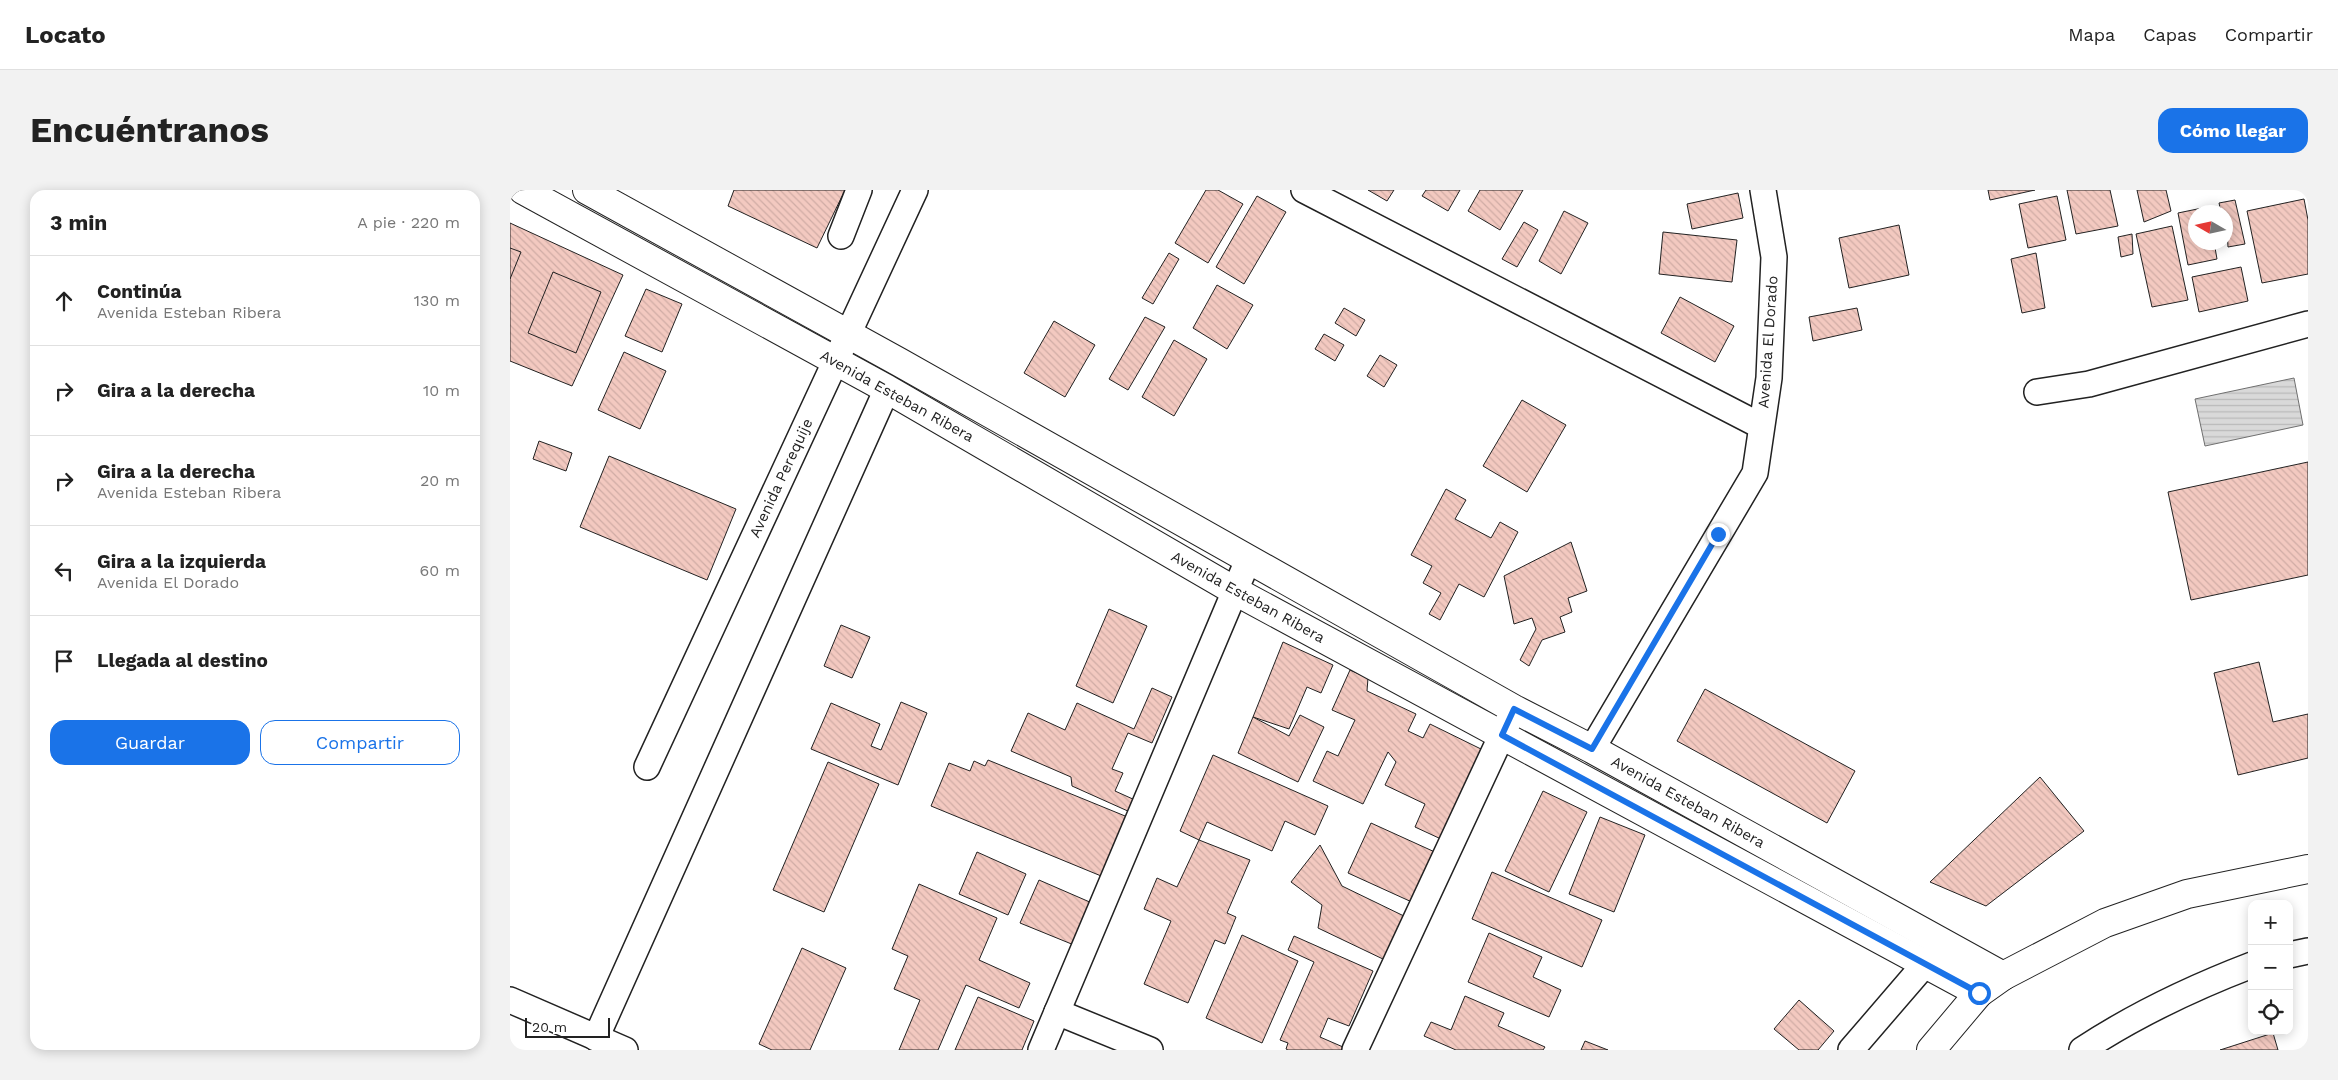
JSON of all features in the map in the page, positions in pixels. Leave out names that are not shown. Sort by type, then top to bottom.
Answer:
[{"type":"main road","name":"Avenida Esteban Ribera","points":[[523,190],[887,389],[1235,591],[1979,993]]},
{"type":"main road","name":"Avenida Esteban Ribera","points":[[587,190],[848,334],[1514,709],[1592,749],[2004,976]]},
{"type":"main road","points":[[1931,1050],[1979,993],[2004,976],[2105,923],[2187,894],[2308,870]]},
{"type":"street","points":[[841,236],[859,190]]},
{"type":"street","name":"Avenida Perequije","points":[[647,767],[915,190]]},
{"type":"street","points":[[1304,190],[1761,426]]},
{"type":"street","name":"Avenida El Dorado","points":[[1592,749],[1755,473],[1768,378],[1774,257],[1763,190]]},
{"type":"street","points":[[2037,392],[2089,384],[2308,324]]},
{"type":"street","points":[[596,1038],[887,389]]},
{"type":"street","points":[[1041,1050],[1248,560]]},
{"type":"street","points":[[1355,1050],[1514,709]]},
{"type":"street","points":[[2293,954],[2308,951]]},
{"type":"street","points":[[1851,1050],[1926,964]]},
{"type":"street","points":[[2082,1050],[2110,1031],[2187,990],[2248,967]]},
{"type":"street","points":[[510,1000],[625,1050]]},
{"type":"street","points":[[1057,1012],[1150,1050]]},
{"type":"shaded area","points":[[2294,378],[2303,425],[2205,446],[2195,399]]},
{"type":"building","points":[[734,190],[845,190],[817,248],[728,206]]},
{"type":"building","points":[[1206,190],[1218,190],[1243,204],[1208,263],[1175,243]]},
{"type":"building","points":[[1368,190],[1394,190],[1387,201]]},
{"type":"building","points":[[1426,190],[1460,190],[1448,211],[1422,196]]},
{"type":"building","points":[[1480,190],[1523,190],[1500,230],[1468,211]]},
{"type":"building","points":[[1988,190],[2035,190],[1990,200]]},
{"type":"building","points":[[2067,190],[2110,190],[2118,226],[2076,234]]},
{"type":"building","points":[[2137,190],[2166,190],[2171,211],[2144,222]]},
{"type":"building","points":[[1738,193],[1743,218],[1692,229],[1687,204]]},
{"type":"building","points":[[1257,196],[1286,212],[1244,284],[1216,267]]},
{"type":"building","points":[[2057,196],[2066,240],[2028,248],[2019,204]]},
{"type":"building","points":[[2304,199],[2308,220],[2308,274],[2262,283],[2247,211]]},
{"type":"building","points":[[2235,200],[2245,244],[2233,246],[2233,205],[2219,205],[2219,203]]},
{"type":"building","points":[[1564,211],[1588,223],[1561,274],[1539,261]]},
{"type":"building","points":[[2188,211],[2188,250],[2215,250],[2217,259],[2188,265],[2178,213]]},
{"type":"building","points":[[1524,222],[1538,230],[1517,267],[1502,259]]},
{"type":"building","points":[[510,223],[623,275],[572,386],[510,361]]},
{"type":"building","points":[[1899,225],[1909,275],[1849,288],[1839,238]]},
{"type":"building","points":[[2172,226],[2188,300],[2152,307],[2136,234]]},
{"type":"building","points":[[1663,232],[1737,240],[1732,282],[1659,274]]},
{"type":"building","points":[[2132,234],[2133,254],[2121,257],[2118,237]]},
{"type":"building","points":[[510,248],[521,252],[510,279]]},
{"type":"building","points":[[1169,253],[1179,259],[1153,304],[1142,298]]},
{"type":"building","points":[[2036,253],[2045,308],[2022,313],[2011,259]]},
{"type":"building","points":[[2241,267],[2248,301],[2199,312],[2192,277]]},
{"type":"building","points":[[553,272],[601,292],[576,353],[528,333]]},
{"type":"building","points":[[1217,285],[1253,305],[1227,349],[1193,328]]},
{"type":"building","points":[[646,289],[682,304],[662,352],[625,336]]},
{"type":"building","points":[[1680,297],[1734,326],[1715,362],[1661,333]]},
{"type":"building","points":[[1344,308],[1365,320],[1356,336],[1335,323]]},
{"type":"building","points":[[1857,308],[1862,330],[1813,341],[1809,317]]},
{"type":"building","points":[[1145,317],[1165,327],[1128,390],[1109,379]]},
{"type":"building","points":[[1054,321],[1095,345],[1065,397],[1024,373]]},
{"type":"building","points":[[1324,334],[1344,345],[1335,361],[1315,349]]},
{"type":"building","points":[[1174,340],[1207,359],[1174,416],[1142,397]]},
{"type":"building","points":[[624,352],[666,371],[640,429],[598,410]]},
{"type":"building","points":[[1380,355],[1397,365],[1384,387],[1367,376]]},
{"type":"building","points":[[1522,400],[1566,425],[1527,492],[1483,466]]},
{"type":"building","points":[[539,441],[572,453],[566,471],[533,459]]},
{"type":"building","points":[[609,456],[736,509],[707,580],[580,527]]},
{"type":"building","points":[[2308,462],[2308,575],[2191,600],[2168,492]]},
{"type":"building","points":[[1446,489],[1466,500],[1455,519],[1491,538],[1500,522],[1518,532],[1484,597],[1459,584],[1440,620],[1429,614],[1441,593],[1423,583],[1432,566],[1411,555]]},
{"type":"building","points":[[1571,542],[1587,591],[1568,598],[1572,612],[1560,617],[1565,632],[1542,640],[1529,666],[1520,660],[1536,629],[1532,618],[1514,624],[1504,576]]},
{"type":"building","points":[[1109,609],[1147,626],[1113,703],[1076,686]]},
{"type":"building","points":[[841,625],[870,637],[852,678],[824,666]]},
{"type":"building","points":[[1283,642],[1333,665],[1321,693],[1307,687],[1289,729],[1253,717]]},
{"type":"building","points":[[2259,662],[2273,722],[2308,714],[2308,758],[2238,775],[2214,673]]},
{"type":"building","points":[[1350,670],[1368,678],[1367,691],[1416,714],[1408,731],[1423,738],[1430,724],[1483,750],[1441,839],[1415,827],[1425,804],[1385,785],[1396,762],[1388,752],[1363,804],[1313,781],[1327,751],[1338,756],[1355,720],[1332,710]]},
{"type":"building","points":[[1152,688],[1172,697],[1152,743],[1128,733],[1112,769],[1123,773],[1115,791],[1135,800],[1130,812],[1072,786],[1071,777],[1011,751],[1028,713],[1065,730],[1077,703],[1134,729]]},
{"type":"building","points":[[1705,689],[1855,771],[1827,823],[1677,741]]},
{"type":"building","points":[[901,702],[927,713],[898,785],[811,749],[831,703],[880,724],[871,746],[881,750]]},
{"type":"building","points":[[1300,715],[1324,727],[1298,782],[1238,753],[1253,717],[1289,736]]},
{"type":"building","points":[[1213,755],[1328,806],[1315,835],[1285,821],[1272,851],[1207,822],[1199,840],[1180,831]]},
{"type":"building","points":[[988,760],[1130,818],[1106,878],[931,806],[949,763],[970,771],[974,761],[985,766]]},
{"type":"building","points":[[828,762],[879,784],[824,912],[773,890]]},
{"type":"building","points":[[2040,777],[2084,831],[1986,906],[1930,882]]},
{"type":"building","points":[[1543,791],[1587,812],[1549,892],[1505,871]]},
{"type":"building","points":[[1600,817],[1645,835],[1614,912],[1569,894]]},
{"type":"building","points":[[1371,823],[1437,853],[1414,903],[1348,873]]},
{"type":"building","points":[[1199,840],[1250,860],[1227,913],[1236,917],[1225,944],[1215,940],[1188,1003],[1144,984],[1171,921],[1144,909],[1157,878],[1177,887]]},
{"type":"building","points":[[1320,845],[1342,886],[1406,917],[1385,960],[1318,928],[1322,905],[1291,882]]},
{"type":"building","points":[[977,852],[1026,874],[1008,915],[959,894]]},
{"type":"building","points":[[1492,872],[1602,920],[1582,967],[1472,919]]},
{"type":"building","points":[[1039,880],[1092,903],[1074,945],[1020,923]]},
{"type":"building","points":[[919,884],[997,918],[979,960],[1030,983],[1019,1008],[966,985],[938,1050],[899,1050],[920,1000],[894,989],[908,956],[892,949]]},
{"type":"building","points":[[1489,933],[1542,957],[1533,977],[1561,990],[1549,1017],[1468,982]]},
{"type":"building","points":[[1242,935],[1298,961],[1262,1043],[1206,1018]]},
{"type":"building","points":[[1294,936],[1373,971],[1349,1026],[1328,1018],[1320,1037],[1343,1047],[1342,1050],[1288,1050],[1286,1049],[1288,1043],[1280,1040],[1314,962],[1288,950]]},
{"type":"building","points":[[802,948],[846,968],[810,1050],[772,1050],[759,1044]]},
{"type":"building","points":[[1465,996],[1504,1013],[1498,1026],[1545,1047],[1543,1050],[1456,1050],[1424,1036],[1431,1022],[1451,1030]]},
{"type":"building","points":[[978,997],[1034,1021],[1022,1050],[955,1050]]},
{"type":"building","points":[[1799,1000],[1834,1031],[1818,1050],[1799,1050],[1774,1029]]},
{"type":"building","points":[[2267,1035],[2274,1035],[2278,1050],[2220,1050]]},
{"type":"building","points":[[1585,1041],[1608,1050],[1581,1050]]},
{"type":"route","points":[[1718,534],[1592,749],[1514,709],[1502,735],[1979,993]]}]
